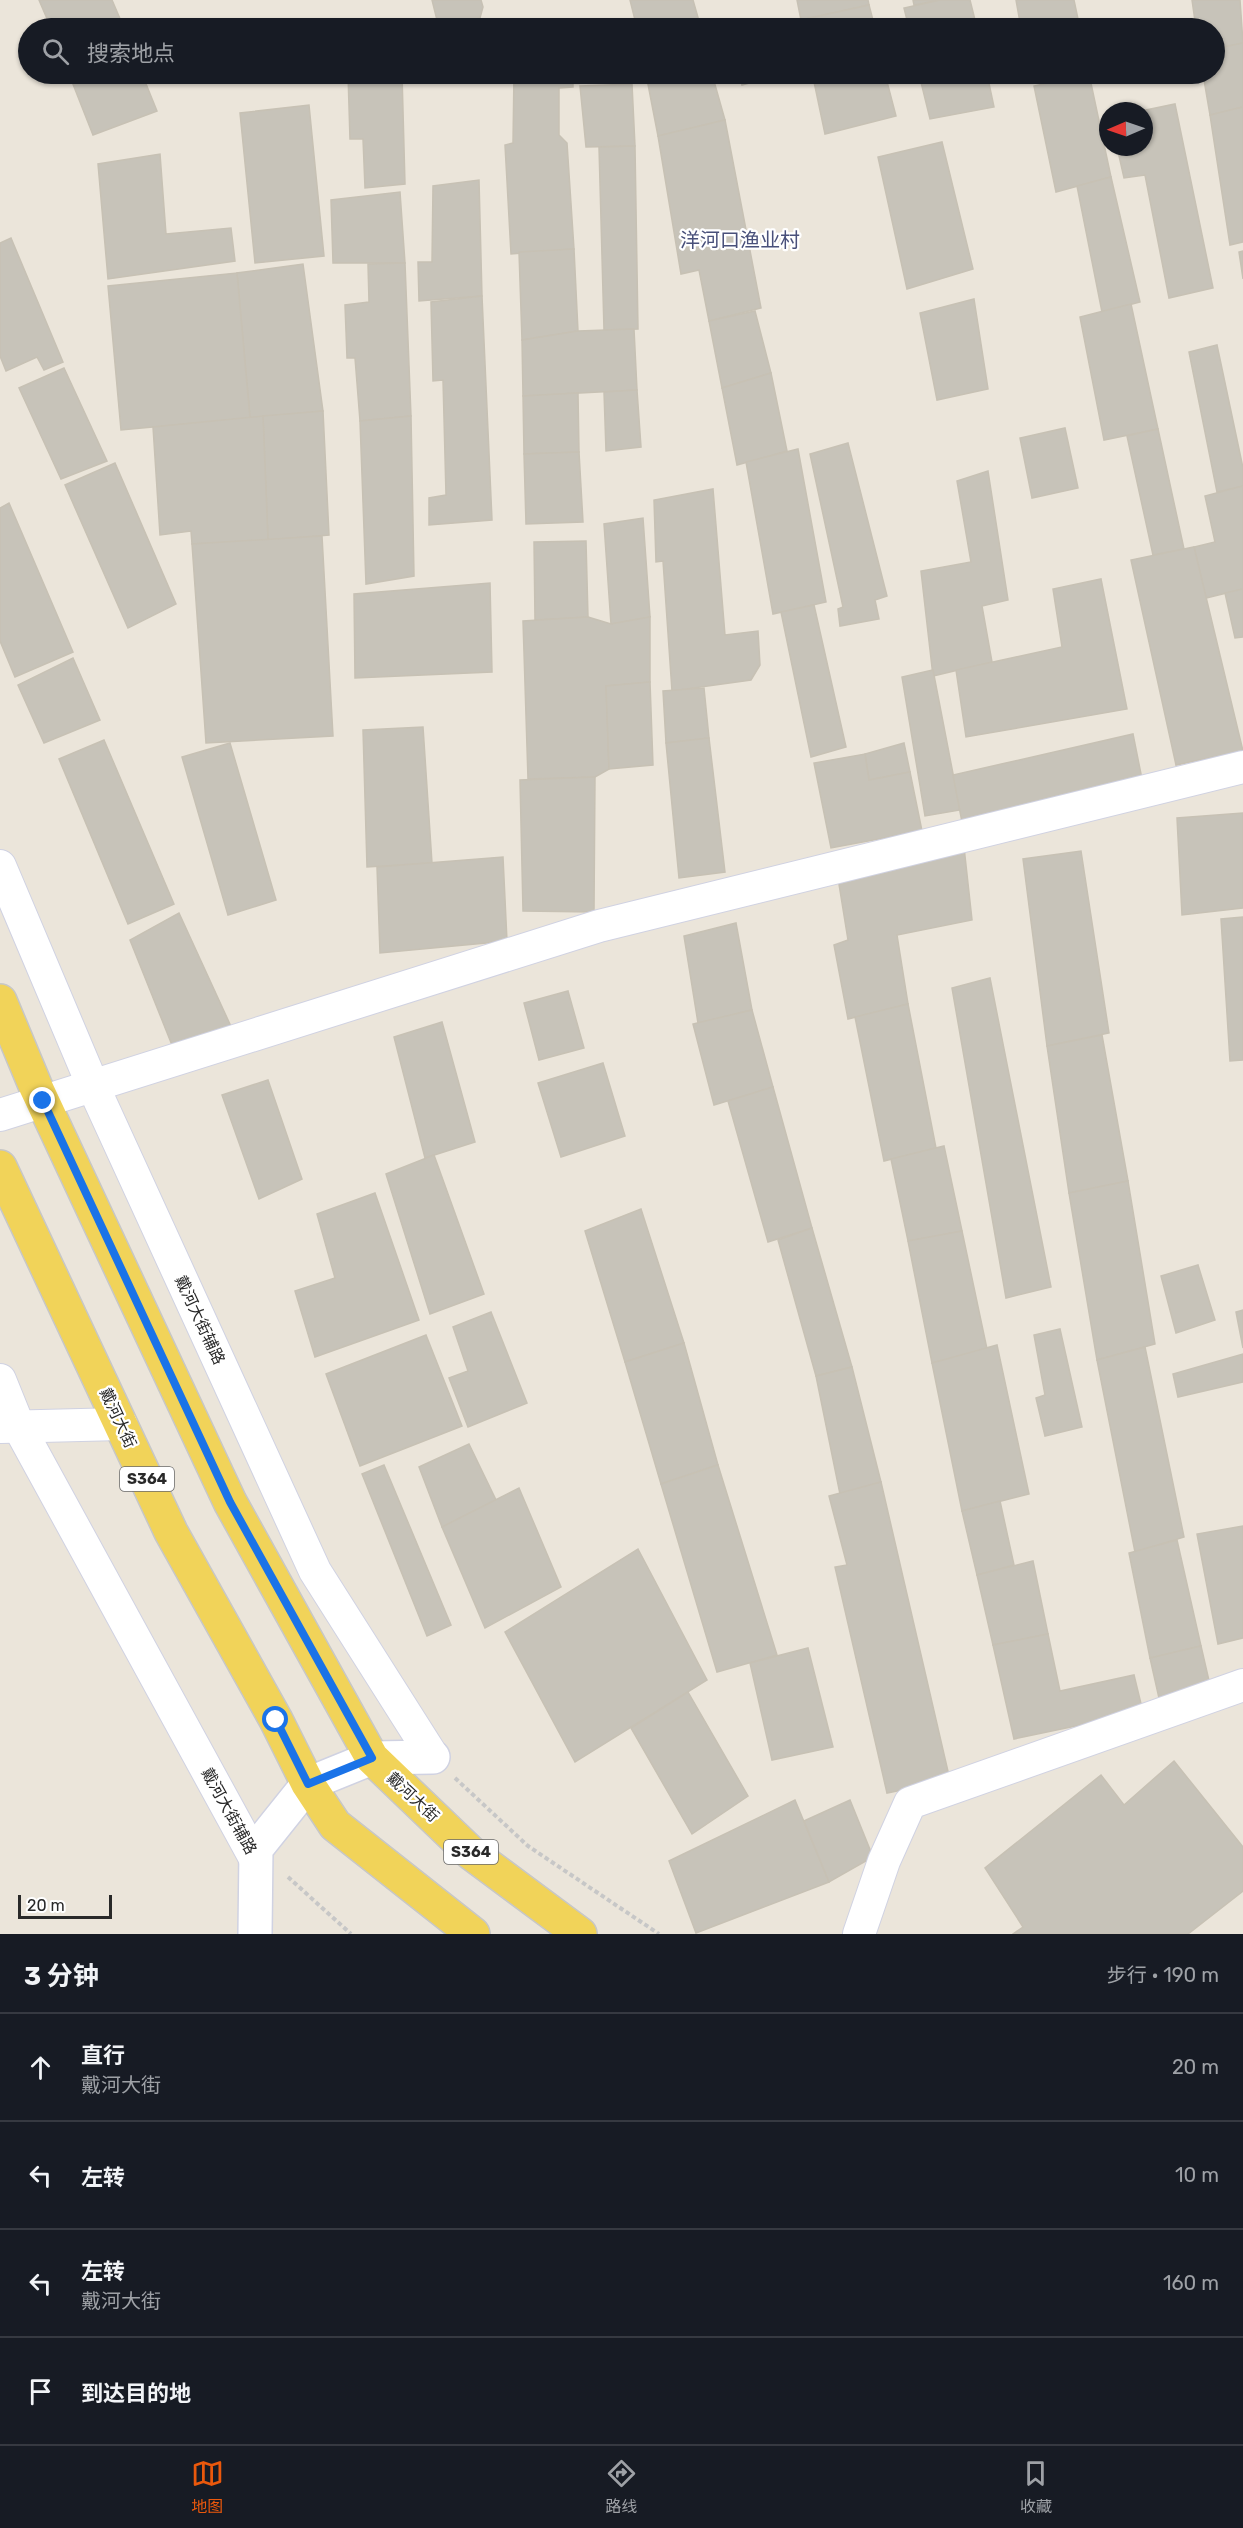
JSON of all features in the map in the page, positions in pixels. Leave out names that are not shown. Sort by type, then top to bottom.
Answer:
[{"type":"main road","name":"戴河大街","points":[[0,1001],[43,1101],[230,1502],[372,1758],[471,1853],[580,1934]]},
{"type":"main road","name":"戴河大街","points":[[0,1167],[171,1532],[276,1720],[308,1784],[335,1825],[473,1934]]},
{"type":"street","points":[[0,1115],[598,926],[1243,767]]},
{"type":"street","name":"戴河大街辅路","points":[[0,866],[93,1086],[315,1571],[433,1757]]},
{"type":"street","name":"戴河大街辅路","points":[[0,1380],[9,1427],[256,1854]]},
{"type":"street","points":[[9,1427],[121,1424]]},
{"type":"street","points":[[859,1934],[884,1861],[910,1803],[1243,1685]]},
{"type":"street","points":[[255,1934],[256,1854],[308,1784],[372,1758],[433,1757]]},
{"type":"path","points":[[433,1757],[528,1846],[659,1934]]},
{"type":"path","points":[[256,1854],[351,1934]]},
{"type":"building","points":[[39,0],[112,0],[120,18],[47,18]]},
{"type":"building","points":[[432,0],[481,0],[483,7],[480,18],[436,18]]},
{"type":"building","points":[[630,0],[693,0],[698,18],[634,18]]},
{"type":"building","points":[[797,0],[868,0],[869,5],[801,18]]},
{"type":"building","points":[[913,0],[940,0],[914,5]]},
{"type":"building","points":[[940,0],[970,0],[974,18],[906,18],[904,8]]},
{"type":"building","points":[[1016,0],[1074,0],[1078,18],[1019,18]]},
{"type":"building","points":[[1192,0],[1240,0],[1243,43],[1225,47],[1225,18],[1195,18]]},
{"type":"building","points":[[869,5],[872,18],[810,18]]},
{"type":"building","points":[[1243,43],[1243,107],[1210,115],[1205,84],[1225,84],[1225,47]]},
{"type":"building","points":[[73,84],[146,84],[157,111],[93,135]]},
{"type":"building","points":[[348,84],[402,84],[405,184],[365,188],[363,139],[350,139]]},
{"type":"building","points":[[514,84],[573,84],[573,87],[559,88],[559,135],[567,143],[574,249],[511,254],[505,145],[513,143]]},
{"type":"building","points":[[632,84],[635,146],[586,147],[580,86]]},
{"type":"building","points":[[648,84],[715,84],[725,120],[658,136]]},
{"type":"building","points":[[814,84],[888,84],[896,116],[825,134]]},
{"type":"building","points":[[921,84],[989,84],[994,107],[930,119]]},
{"type":"building","points":[[1091,84],[1099,121],[1099,156],[1107,156],[1111,177],[1056,192],[1034,86]]},
{"type":"building","points":[[1175,104],[1213,288],[1169,298],[1145,175],[1124,178],[1119,156],[1153,156],[1153,109]]},
{"type":"building","points":[[309,105],[324,256],[255,263],[240,113]]},
{"type":"building","points":[[1243,107],[1243,242],[1230,245],[1210,115]]},
{"type":"building","points":[[725,120],[761,308],[709,321],[699,270],[681,274],[658,136]]},
{"type":"building","points":[[942,142],[973,269],[907,289],[878,157]]},
{"type":"building","points":[[635,146],[638,329],[604,330],[599,147]]},
{"type":"building","points":[[160,154],[166,234],[231,228],[235,261],[108,279],[98,164]]},
{"type":"building","points":[[1111,177],[1140,302],[1102,312],[1077,186]]},
{"type":"building","points":[[479,180],[482,296],[419,301],[418,262],[432,262],[433,186]]},
{"type":"building","points":[[400,192],[405,263],[333,263],[331,200]]},
{"type":"building","points":[[11,238],[63,362],[44,370],[37,357],[6,371],[0,356],[0,243]]},
{"type":"building","points":[[574,249],[578,331],[522,340],[519,252]]},
{"type":"building","points":[[1243,251],[1243,279],[1239,252]]},
{"type":"building","points":[[405,263],[411,416],[360,421],[355,358],[347,358],[345,305],[369,302],[368,264]]},
{"type":"building","points":[[303,264],[323,411],[250,418],[237,273]]},
{"type":"building","points":[[237,273],[250,418],[121,430],[108,286]]},
{"type":"building","points":[[482,296],[492,520],[429,525],[429,498],[446,495],[443,380],[433,381],[431,302]]},
{"type":"building","points":[[974,299],[988,389],[937,400],[920,313]]},
{"type":"building","points":[[1131,304],[1158,429],[1104,440],[1080,317]]},
{"type":"building","points":[[755,311],[771,373],[722,388],[709,321]]},
{"type":"building","points":[[634,329],[637,390],[523,396],[522,340],[578,331]]},
{"type":"building","points":[[1217,345],[1243,468],[1243,486],[1217,492],[1189,352]]},
{"type":"building","points":[[64,368],[107,461],[61,479],[19,388]]},
{"type":"building","points":[[771,373],[787,451],[737,465],[722,388]]},
{"type":"building","points":[[637,390],[641,447],[606,451],[604,392]]},
{"type":"building","points":[[578,393],[579,452],[524,454],[523,396]]},
{"type":"building","points":[[323,411],[329,535],[268,540],[263,416]]},
{"type":"building","points":[[263,416],[268,540],[192,544],[191,531],[160,535],[153,427]]},
{"type":"building","points":[[411,416],[414,576],[366,584],[360,421]]},
{"type":"building","points":[[1065,428],[1078,488],[1032,498],[1020,438]]},
{"type":"building","points":[[1158,429],[1184,549],[1153,555],[1127,436]]},
{"type":"building","points":[[848,443],[887,596],[875,600],[879,619],[840,626],[838,609],[843,607],[810,454]]},
{"type":"building","points":[[798,449],[826,602],[773,614],[746,462]]},
{"type":"building","points":[[579,452],[583,522],[526,524],[524,454]]},
{"type":"building","points":[[115,463],[176,604],[128,628],[65,485]]},
{"type":"building","points":[[988,471],[1008,600],[982,606],[992,662],[933,676],[921,571],[971,562],[957,481]]},
{"type":"building","points":[[1243,486],[1243,589],[1206,598],[1194,547],[1215,542],[1205,496]]},
{"type":"building","points":[[713,489],[725,635],[758,631],[760,665],[751,680],[672,691],[663,561],[656,562],[654,500]]},
{"type":"building","points":[[9,503],[73,652],[15,677],[0,641],[0,508]]},
{"type":"building","points":[[643,518],[650,617],[611,624],[604,524]]},
{"type":"building","points":[[322,536],[333,736],[206,743],[192,544]]},
{"type":"building","points":[[586,541],[588,617],[535,620],[534,542]]},
{"type":"building","points":[[1194,547],[1243,751],[1176,765],[1131,560]]},
{"type":"building","points":[[1101,579],[1127,709],[966,737],[956,670],[1062,647],[1053,589]]},
{"type":"building","points":[[490,583],[492,672],[355,678],[354,594]]},
{"type":"building","points":[[1243,589],[1243,637],[1235,638],[1225,593]]},
{"type":"building","points":[[814,605],[846,747],[811,757],[781,612]]},
{"type":"building","points":[[588,617],[611,624],[650,617],[650,682],[606,686],[609,769],[595,777],[528,779],[523,621]]},
{"type":"building","points":[[73,658],[100,720],[44,743],[18,685]]},
{"type":"building","points":[[933,670],[960,810],[925,816],[902,677]]},
{"type":"building","points":[[650,682],[653,765],[609,769],[606,686]]},
{"type":"building","points":[[704,688],[709,738],[666,743],[663,691]]},
{"type":"building","points":[[423,727],[432,863],[367,867],[363,730]]},
{"type":"building","points":[[1133,734],[1142,779],[962,822],[953,775]]},
{"type":"building","points":[[709,738],[725,872],[679,878],[666,743]]},
{"type":"building","points":[[104,740],[174,904],[128,924],[59,759]]},
{"type":"building","points":[[230,743],[276,900],[228,915],[182,757]]},
{"type":"building","points":[[904,743],[910,772],[869,780],[865,754]]},
{"type":"building","points":[[865,754],[869,780],[910,772],[922,831],[831,848],[814,763]]},
{"type":"building","points":[[595,777],[594,912],[523,911],[520,780]]},
{"type":"building","points":[[1243,813],[1243,908],[1182,915],[1177,818]]},
{"type":"building","points":[[964,847],[972,920],[897,935],[908,1004],[848,1019],[834,945],[848,940],[838,878]]},
{"type":"building","points":[[1081,851],[1109,1033],[1047,1046],[1023,859]]},
{"type":"building","points":[[503,857],[507,941],[380,953],[377,867]]},
{"type":"building","points":[[179,913],[234,1033],[174,1050],[130,940]]},
{"type":"building","points":[[1243,917],[1243,1060],[1230,1061],[1221,919]]},
{"type":"building","points":[[736,923],[752,1010],[698,1023],[684,936]]},
{"type":"building","points":[[990,978],[1051,1287],[1006,1298],[952,988]]},
{"type":"building","points":[[568,991],[584,1048],[539,1060],[524,1003]]},
{"type":"building","points":[[908,1004],[936,1148],[884,1161],[855,1017]]},
{"type":"building","points":[[752,1010],[773,1087],[714,1105],[693,1024]]},
{"type":"building","points":[[442,1022],[475,1142],[425,1158],[394,1037]]},
{"type":"building","points":[[1102,1035],[1128,1181],[1069,1193],[1047,1046]]},
{"type":"building","points":[[603,1063],[625,1136],[561,1157],[538,1083]]},
{"type":"building","points":[[268,1080],[302,1179],[259,1199],[222,1095]]},
{"type":"building","points":[[773,1087],[812,1228],[768,1242],[728,1101]]},
{"type":"building","points":[[944,1146],[962,1231],[908,1241],[891,1159]]},
{"type":"building","points":[[434,1155],[484,1294],[430,1314],[386,1174]]},
{"type":"building","points":[[1128,1181],[1155,1344],[1097,1360],[1069,1193]]},
{"type":"building","points":[[375,1193],[419,1320],[315,1357],[295,1291],[335,1278],[317,1214]]},
{"type":"building","points":[[641,1209],[684,1343],[625,1362],[585,1231]]},
{"type":"building","points":[[812,1228],[852,1367],[816,1376],[778,1240]]},
{"type":"building","points":[[962,1231],[987,1349],[932,1363],[908,1241]]},
{"type":"building","points":[[1198,1265],[1215,1320],[1176,1333],[1161,1276]]},
{"type":"building","points":[[1243,1310],[1243,1348],[1236,1312]]},
{"type":"building","points":[[491,1312],[527,1403],[468,1427],[449,1378],[468,1371],[453,1327]]},
{"type":"building","points":[[1060,1329],[1082,1427],[1045,1436],[1036,1398],[1045,1395],[1034,1335]]},
{"type":"building","points":[[426,1335],[462,1426],[360,1466],[326,1374]]},
{"type":"building","points":[[684,1343],[718,1465],[661,1484],[625,1362]]},
{"type":"building","points":[[997,1345],[1029,1494],[962,1511],[932,1363]]},
{"type":"building","points":[[1145,1347],[1184,1537],[1135,1552],[1097,1360]]},
{"type":"building","points":[[1243,1354],[1243,1382],[1178,1397],[1173,1374]]},
{"type":"building","points":[[852,1367],[881,1482],[840,1494],[816,1376]]},
{"type":"building","points":[[469,1444],[496,1500],[442,1527],[419,1467]]},
{"type":"building","points":[[384,1465],[451,1625],[427,1636],[362,1474]]},
{"type":"building","points":[[718,1465],[777,1655],[717,1672],[661,1484]]},
{"type":"building","points":[[881,1482],[950,1780],[887,1793],[835,1567],[847,1565],[829,1496]]},
{"type":"building","points":[[519,1488],[561,1587],[485,1628],[442,1527]]},
{"type":"building","points":[[1000,1501],[1014,1565],[977,1575],[962,1511]]},
{"type":"building","points":[[1243,1526],[1243,1638],[1218,1644],[1197,1534]]},
{"type":"building","points":[[1177,1540],[1201,1646],[1150,1658],[1129,1553]]},
{"type":"building","points":[[638,1549],[707,1680],[575,1762],[505,1632]]},
{"type":"building","points":[[1033,1561],[1048,1634],[993,1645],[977,1575]]},
{"type":"building","points":[[1048,1634],[1060,1691],[1134,1675],[1143,1712],[1014,1739],[993,1645]]},
{"type":"building","points":[[1201,1646],[1210,1685],[1159,1698],[1150,1658]]},
{"type":"building","points":[[808,1648],[833,1747],[772,1760],[750,1663]]},
{"type":"building","points":[[688,1692],[748,1796],[692,1834],[631,1728]]},
{"type":"building","points":[[1174,1761],[1243,1847],[1243,1891],[1188,1934],[1013,1934],[1023,1927],[985,1868],[1101,1775],[1124,1805]]},
{"type":"building","points":[[795,1800],[829,1882],[696,1933],[669,1861]]},
{"type":"building","points":[[850,1800],[873,1857],[829,1882],[804,1821]]},
{"type":"district","name":"洋河口渔业村","points":[[740,240]]},
{"type":"route","points":[[43,1101],[230,1502],[372,1758],[308,1784],[276,1720]]}]
